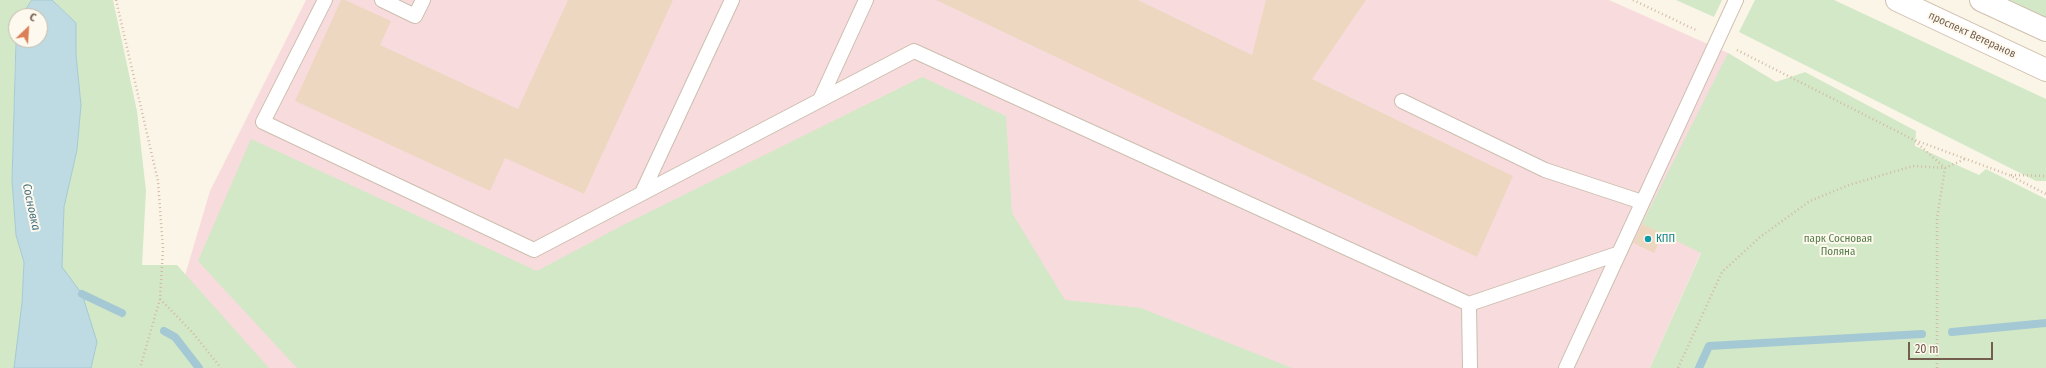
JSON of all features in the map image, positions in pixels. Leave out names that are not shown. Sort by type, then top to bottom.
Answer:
[{"type":"main road","name":"проспект Ветеранов","points":[[1897,0],[2046,70]]},
{"type":"main road","points":[[1981,0],[2046,30]]},
{"type":"lane","points":[[325,0],[264,122],[534,250],[914,51],[1469,304],[1618,254]]},
{"type":"lane","points":[[382,0],[416,16],[423,0]]},
{"type":"lane","points":[[642,193],[732,0]]},
{"type":"lane","points":[[820,100],[866,0]]},
{"type":"lane","points":[[1566,368],[1736,0]]},
{"type":"lane","points":[[1402,101],[1545,170],[1642,202]]},
{"type":"lane","points":[[1469,304],[1470,368]]},
{"type":"path","points":[[116,0],[158,181],[163,249],[160,299],[140,368]]},
{"type":"path","points":[[1633,0],[1718,40],[1912,138],[2009,175],[2046,194]]},
{"type":"path","points":[[1912,138],[1945,168]]},
{"type":"path","points":[[1678,368],[1722,272],[1760,237],[1810,202],[1849,185],[1913,166],[1945,168],[1966,159]]},
{"type":"path","points":[[1937,368],[1937,218],[1945,168]]},
{"type":"path","points":[[2009,175],[2046,176]]},
{"type":"path","points":[[160,299],[193,333],[221,368]]},
{"type":"shaded area","points":[[306,0],[1609,0],[1728,53],[1776,82],[1650,368],[240,368],[180,292],[210,191]]},
{"type":"green space","points":[[0,0],[32,0],[27,8],[8,8],[8,48],[15,48],[12,180],[16,235],[24,262],[22,304],[62,267],[64,207],[77,150],[81,105],[76,55],[76,23],[52,0],[113,0],[137,111],[146,191],[142,265],[177,265],[269,368],[0,368]]},
{"type":"green space","points":[[1676,0],[1722,0],[1714,17]]},
{"type":"green space","points":[[1755,0],[1834,0],[2046,99],[2046,181],[2036,181],[1739,32]]},
{"type":"green space","points":[[2007,0],[2046,0],[2046,19]]},
{"type":"green space","name":"парк Сосновая Поляна","points":[[1728,53],[1776,82],[1805,72],[1916,131],[1915,146],[1979,175],[1986,169],[2046,199],[2046,368],[1650,368],[1701,253],[1642,224]]},
{"type":"green space","points":[[922,77],[1006,116],[1012,213],[1065,300],[1141,308],[1292,368],[297,368],[198,261],[251,139],[537,271],[625,224]]},
{"type":"water","name":"Сосновка","points":[[32,0],[52,0],[76,23],[76,55],[81,105],[77,150],[64,207],[62,267],[82,294],[97,342],[91,368],[14,368],[22,303],[24,262],[16,235],[12,180],[16,48],[48,48],[48,8],[27,8]]},
{"type":"building","points":[[341,0],[345,0],[391,21],[380,45],[518,109],[568,0],[673,0],[584,194],[505,158],[490,191],[295,101]]},
{"type":"building","points":[[936,0],[1138,0],[1252,55],[1266,0],[1366,0],[1312,79],[1513,176],[1477,257]]},
{"type":"building","name":"КПП","points":[[1642,224],[1663,234],[1654,253],[1633,243]]},
{"type":"waterway","points":[[82,294],[122,313]]},
{"type":"waterway","points":[[1952,332],[2046,323]]},
{"type":"waterway","points":[[164,331],[175,337],[199,368]]},
{"type":"waterway","points":[[1699,368],[1709,346],[1922,334]]},
{"type":"place","name":"КПП","points":[[1648,239]]}]
